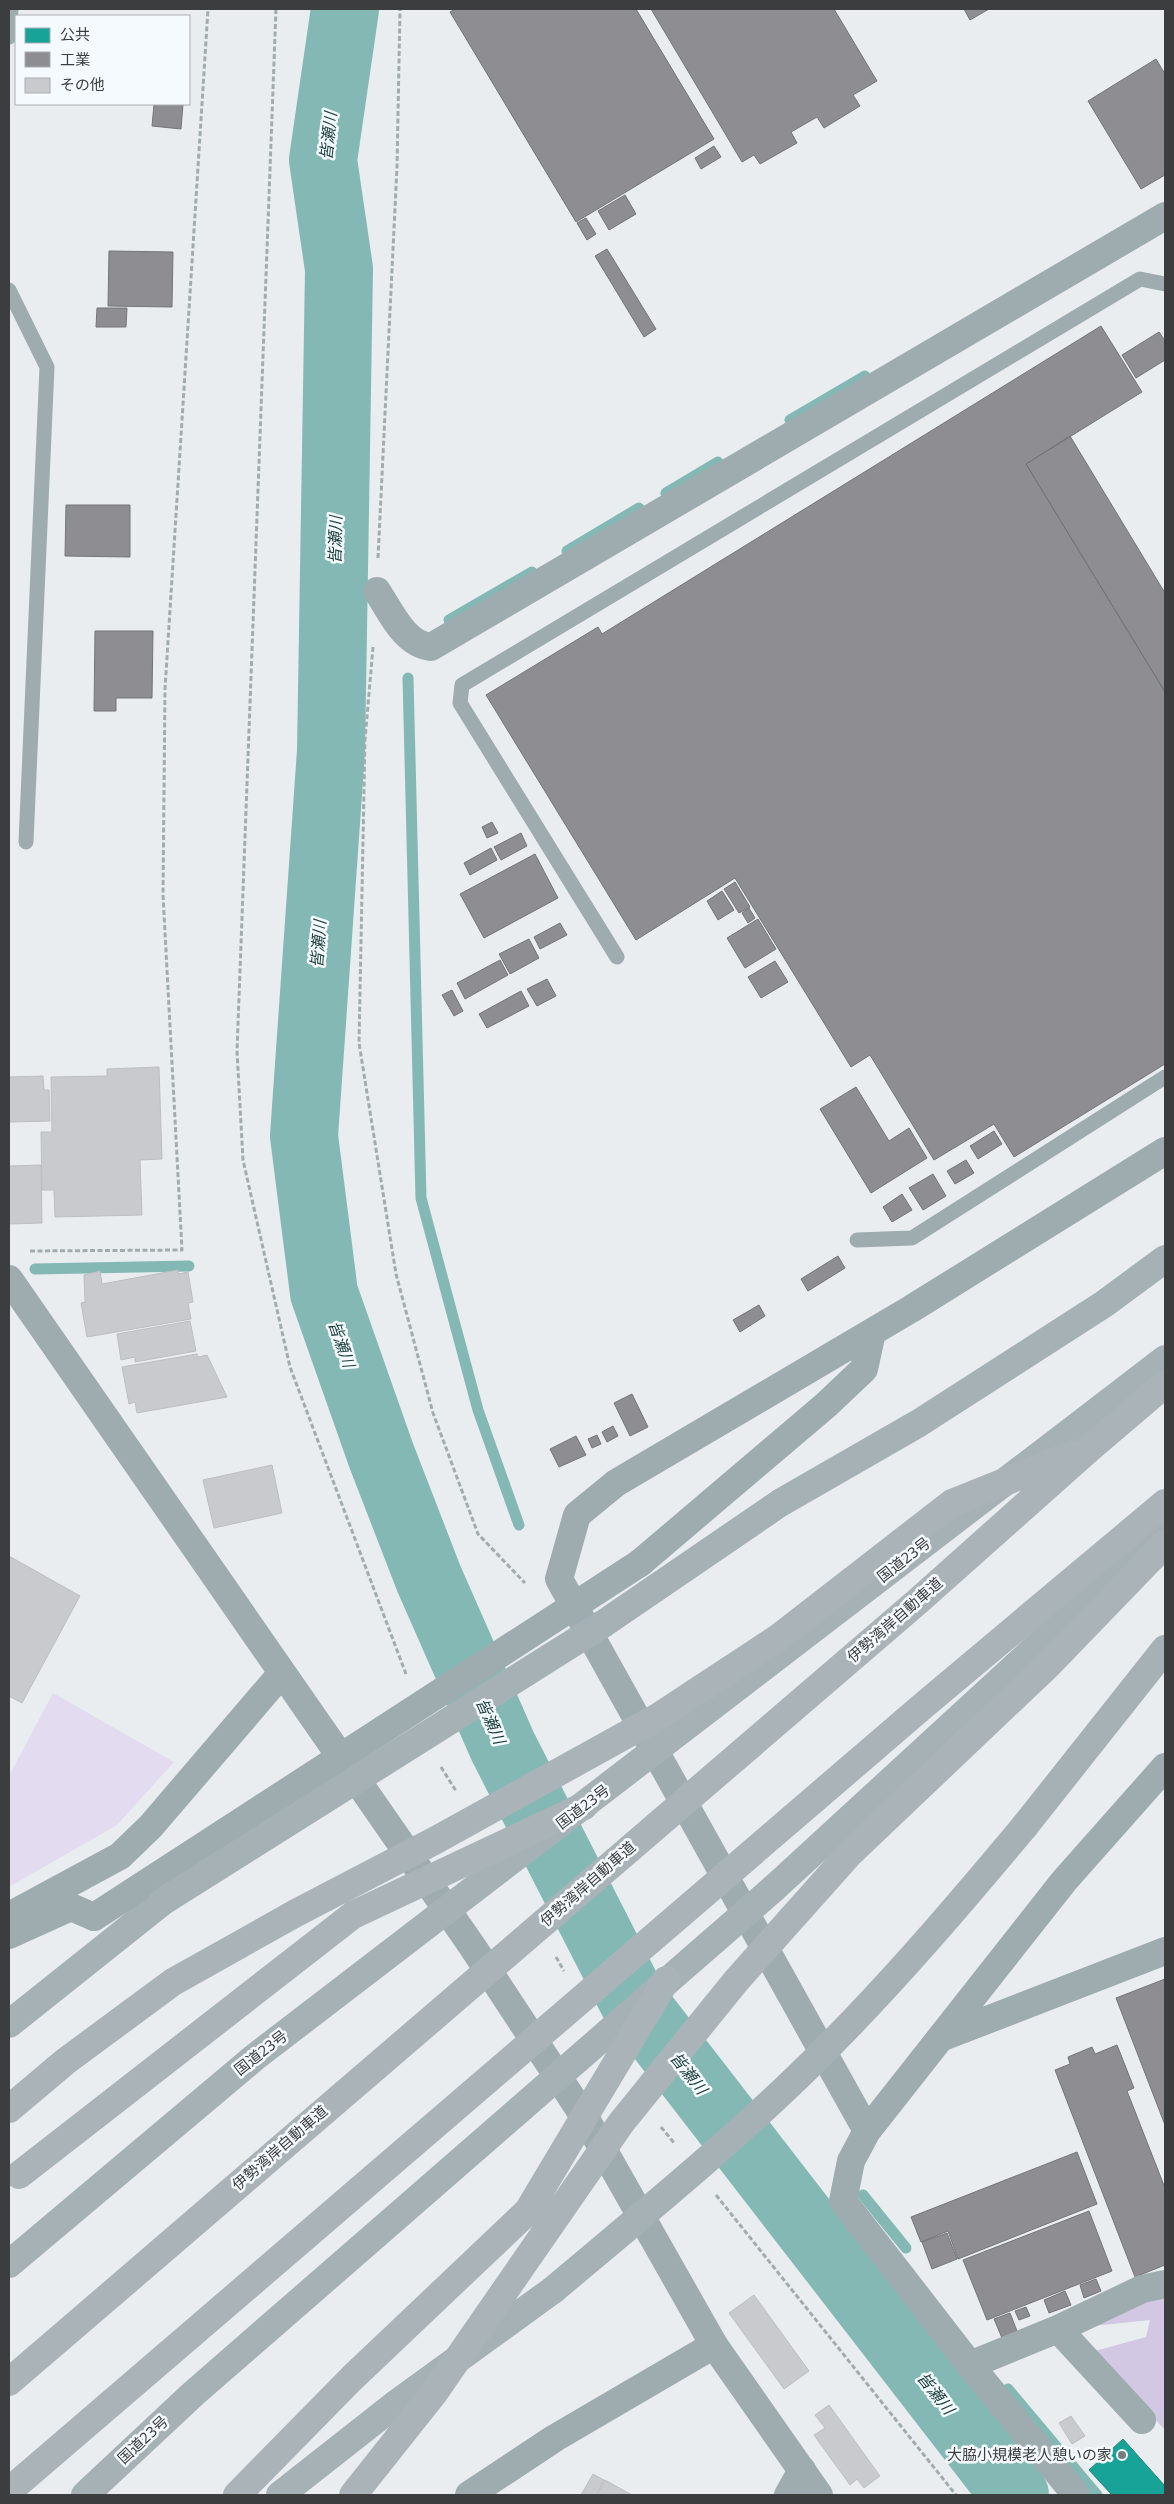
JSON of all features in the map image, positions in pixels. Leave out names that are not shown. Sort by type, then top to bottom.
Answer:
[{"type":"highway","points":[[9,2024],[162,1902],[603,1624],[780,1503],[918,1423],[1104,1304],[1165,1259]]},
{"type":"highway","name":"国道23号","points":[[9,2264],[255,2057],[1165,1359]]},
{"type":"highway","name":"伊勢湾岸自動車道","points":[[9,2382],[910,1609],[1091,1447],[1165,1384]]},
{"type":"highway","points":[[9,2109],[66,2061],[173,1982],[296,1913],[471,1821],[658,1717],[778,1638],[952,1503],[1091,1447]]},
{"type":"highway","points":[[9,2491],[916,1712],[1165,1503]]},
{"type":"highway","name":"国道23号","points":[[85,2495],[193,2394],[773,1888],[1165,1529]]},
{"type":"highway","points":[[353,2495],[434,2394],[621,2123],[736,1982],[850,1853],[1048,1665],[1165,1544]]},
{"type":"highway","points":[[280,2495],[397,2403],[553,2290],[702,2165],[814,2060],[933,1935],[1024,1827],[1165,1648]]},
{"type":"highway","points":[[19,2175],[353,1916],[584,1806]]},
{"type":"highway","points":[[237,2495],[352,2378],[528,2211],[666,1980]]},
{"type":"street","points":[[377,591],[402,630],[420,646],[431,647],[1165,216]]},
{"type":"street","points":[[867,2131],[559,1579],[577,1515],[616,1483],[872,1332],[1165,1151]]},
{"type":"street","points":[[9,1279],[113,1426],[472,1946],[587,2121],[714,2345],[819,2495]]},
{"type":"street","points":[[9,1936],[71,1907],[94,1917],[640,1562],[826,1405],[864,1368],[872,1332]]},
{"type":"street","points":[[9,1916],[120,1856],[150,1826],[282,1673]]},
{"type":"street","points":[[1076,2495],[970,2365],[843,2201],[851,2162],[867,2131],[1064,1881],[1165,1767]]},
{"type":"street","points":[[942,2038],[1165,1951]]},
{"type":"street","points":[[970,2365],[1058,2329],[1142,2289],[1165,2284]]},
{"type":"street","points":[[1058,2329],[1142,2420]]},
{"type":"street","points":[[469,2495],[555,2438],[714,2345]]},
{"type":"street","points":[[788,2495],[802,2470]]},
{"type":"lane","points":[[9,37],[10,9]]},
{"type":"lane","points":[[617,957],[460,703],[462,685],[1140,279],[1165,284]]},
{"type":"lane","points":[[9,290],[46,367],[26,842]]},
{"type":"lane","points":[[857,1240],[912,1238],[1165,1077]]},
{"type":"path","points":[[28,1252],[182,1250],[163,895],[165,689],[208,9]]},
{"type":"path","points":[[276,9],[237,1051],[243,1160],[290,1367],[409,1682]]},
{"type":"path","points":[[400,9],[397,167],[377,591],[365,740],[359,1043],[396,1274],[433,1413],[478,1534],[531,1589],[559,1579]]},
{"type":"path","points":[[440,1765],[460,1799]]},
{"type":"path","points":[[551,1950],[566,1975]]},
{"type":"path","points":[[660,2125],[678,2148]]},
{"type":"path","points":[[710,2187],[956,2495]]},
{"type":"shaded area","points":[[53,1693],[174,1762],[117,1825],[9,1887],[9,1776]]},
{"type":"shaded area","points":[[1165,2294],[1165,2430],[1091,2352],[1146,2337],[1150,2320],[1084,2327]]},
{"type":"building: 公共","name":"大脇小規模老人憩いの家","points":[[1123,2439],[1165,2486],[1165,2495],[1112,2495],[1089,2470]]},
{"type":"building: 工業","points":[[455,9],[636,9],[714,139],[576,222],[450,12]]},
{"type":"building: 工業","points":[[651,9],[834,9],[877,81],[853,95],[860,106],[824,128],[817,117],[791,132],[797,143],[760,164],[754,155],[742,162]]},
{"type":"building: 工業","points":[[964,9],[989,9],[970,20]]},
{"type":"building: 工業","points":[[1156,59],[1165,74],[1165,175],[1141,189],[1088,101]]},
{"type":"building: 工業","points":[[154,105],[183,105],[181,129],[152,126]]},
{"type":"building: 工業","points":[[714,146],[721,157],[701,169],[695,158]]},
{"type":"building: 工業","points":[[625,195],[636,214],[609,230],[598,211]]},
{"type":"building: 工業","points":[[586,218],[596,234],[587,240],[577,223]]},
{"type":"building: 工業","points":[[607,249],[656,329],[644,337],[595,256]]},
{"type":"building: 工業","points":[[109,251],[173,252],[172,307],[108,306]]},
{"type":"building: 工業","points":[[97,308],[127,308],[126,327],[96,327]]},
{"type":"building: 工業","points":[[1101,326],[1142,392],[1026,464],[1165,692],[1165,1064],[1014,1157],[994,1124],[934,1160],[870,1055],[851,1067],[735,878],[636,940],[486,695],[598,627],[602,634]]},
{"type":"building: 工業","points":[[1159,332],[1165,341],[1165,360],[1136,378],[1122,355]]},
{"type":"building: 工業","points":[[1070,436],[1165,593],[1165,692],[1026,464]]},
{"type":"building: 工業","points":[[66,505],[130,505],[130,557],[65,556]]},
{"type":"building: 工業","points":[[95,631],[153,631],[152,698],[116,698],[116,711],[94,711]]},
{"type":"building: 工業","points":[[492,822],[498,833],[487,838],[482,827]]},
{"type":"building: 工業","points":[[521,833],[527,846],[501,860],[494,847]]},
{"type":"building: 工業","points":[[491,848],[497,860],[470,875],[464,863]]},
{"type":"building: 工業","points":[[535,854],[558,898],[484,938],[460,894]]},
{"type":"building: 工業","points":[[735,882],[750,907],[739,913],[724,889]]},
{"type":"building: 工業","points":[[722,891],[734,910],[718,920],[707,901]]},
{"type":"building: 工業","points":[[749,908],[755,918],[748,923],[742,913]]},
{"type":"building: 工業","points":[[758,919],[776,949],[745,968],[727,938]]},
{"type":"building: 工業","points":[[560,923],[567,935],[540,949],[534,937]]},
{"type":"building: 工業","points":[[529,939],[539,958],[510,974],[499,954]]},
{"type":"building: 工業","points":[[500,960],[508,975],[465,999],[457,983]]},
{"type":"building: 工業","points":[[775,961],[788,982],[761,998],[748,977]]},
{"type":"building: 工業","points":[[547,979],[556,996],[537,1006],[527,989]]},
{"type":"building: 工業","points":[[452,990],[463,1011],[454,1016],[442,995]]},
{"type":"building: 工業","points":[[521,991],[529,1006],[487,1028],[479,1014]]},
{"type":"building: 工業","points":[[856,1087],[889,1141],[909,1128],[927,1158],[871,1193],[820,1109]]},
{"type":"building: 工業","points":[[994,1131],[1002,1144],[978,1159],[970,1146]]},
{"type":"building: 工業","points":[[966,1160],[974,1173],[955,1184],[947,1171]]},
{"type":"building: 工業","points":[[933,1174],[946,1196],[923,1210],[909,1188]]},
{"type":"building: 工業","points":[[902,1194],[912,1210],[892,1222],[883,1207]]},
{"type":"building: 工業","points":[[838,1256],[845,1268],[808,1291],[801,1279]]},
{"type":"building: 工業","points":[[759,1305],[765,1316],[740,1332],[733,1320]]},
{"type":"building: 工業","points":[[632,1394],[648,1427],[630,1436],[614,1403]]},
{"type":"building: 工業","points":[[613,1426],[618,1436],[607,1442],[602,1432]]},
{"type":"building: 工業","points":[[597,1435],[601,1444],[592,1448],[588,1439]]},
{"type":"building: 工業","points":[[576,1436],[586,1455],[559,1467],[550,1449]]},
{"type":"building: 工業","points":[[1165,1979],[1165,2125],[1116,1998]]},
{"type":"building: 工業","points":[[1117,2045],[1134,2088],[1127,2091],[1165,2188],[1165,2265],[1135,2277],[1055,2070],[1070,2064],[1068,2057],[1092,2047],[1095,2054]]},
{"type":"building: 工業","points":[[1077,2152],[1097,2204],[958,2259],[948,2231],[921,2242],[911,2217]]},
{"type":"building: 工業","points":[[1089,2211],[1112,2271],[987,2320],[963,2260]]},
{"type":"building: 工業","points":[[947,2233],[957,2259],[932,2269],[922,2242]]},
{"type":"building: 工業","points":[[1096,2279],[1101,2291],[1084,2298],[1080,2285]]},
{"type":"building: 工業","points":[[1065,2291],[1071,2305],[1049,2313],[1044,2300]]},
{"type":"building: 工業","points":[[1026,2307],[1030,2316],[1019,2320],[1015,2311]]},
{"type":"building: 工業","points":[[1010,2313],[1017,2331],[1002,2338],[994,2319]]},
{"type":"building: その他","points":[[159,1067],[162,1159],[140,1160],[142,1215],[55,1217],[54,1190],[42,1190],[41,1132],[52,1132],[51,1077],[107,1076],[107,1069]]},
{"type":"building: その他","points":[[43,1076],[44,1090],[49,1090],[50,1121],[9,1122],[9,1077]]},
{"type":"building: その他","points":[[41,1165],[42,1223],[9,1224],[9,1166]]},
{"type":"building: その他","points":[[178,1270],[178,1274],[188,1272],[193,1302],[188,1303],[191,1319],[87,1337],[81,1303],[85,1302],[84,1275],[100,1271],[102,1284]]},
{"type":"building: その他","points":[[190,1321],[196,1351],[135,1362],[135,1357],[121,1360],[117,1334]]},
{"type":"building: その他","points":[[197,1354],[198,1357],[207,1355],[227,1397],[137,1413],[135,1402],[129,1404],[122,1367]]},
{"type":"building: その他","points":[[272,1465],[282,1513],[214,1528],[203,1480]]},
{"type":"building: その他","points":[[9,1556],[80,1596],[22,1703],[9,1696]]},
{"type":"building: その他","points":[[754,2295],[809,2371],[784,2389],[729,2313]]},
{"type":"building: その他","points":[[829,2405],[880,2476],[864,2488],[857,2479],[850,2485],[814,2435],[825,2428],[815,2415]]},
{"type":"building: その他","points":[[1071,2416],[1085,2436],[1072,2444],[1059,2423]]},
{"type":"building: その他","points":[[593,2474],[604,2480],[596,2495],[581,2495]]},
{"type":"building: その他","points":[[605,2480],[632,2495],[597,2495]]},
{"type":"waterway","name":"皆瀬川","points":[[345,9],[323,160],[339,269],[331,751],[304,1136],[324,1293],[381,1455],[429,1579],[503,1747],[633,2001],[1015,2495]]},
{"type":"waterway","points":[[790,420],[865,376]]},
{"type":"waterway","points":[[666,493],[718,462]]},
{"type":"waterway","points":[[567,551],[639,508]]},
{"type":"waterway","points":[[449,620],[532,572]]},
{"type":"waterway","points":[[408,678],[421,1198],[478,1410],[519,1525]]},
{"type":"waterway","points":[[35,1269],[189,1266]]},
{"type":"waterway","points":[[863,2195],[906,2248]]},
{"type":"waterway","points":[[1008,2389],[1097,2495]]},
{"type":"place","name":"大脇小規模老人憩いの家","points":[[1122,2455]]}]
